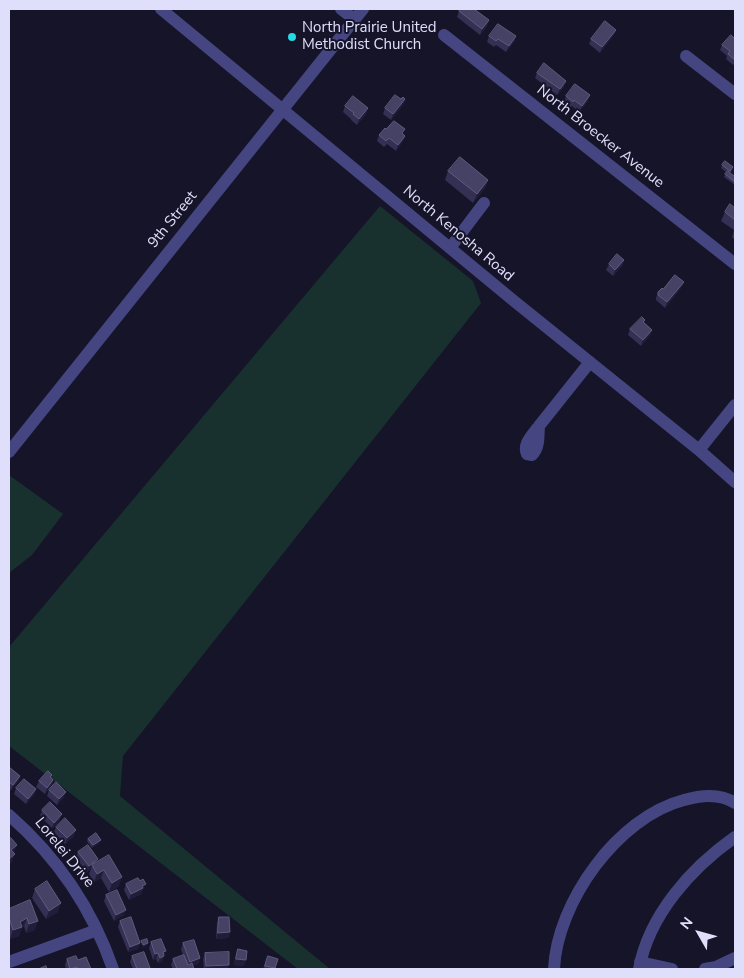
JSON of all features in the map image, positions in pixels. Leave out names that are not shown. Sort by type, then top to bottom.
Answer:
[{"type":"street","name":"North Kenosha Road","points":[[161,9],[450,248],[699,450],[735,482]]},
{"type":"street","points":[[341,9],[354,19]]},
{"type":"street","name":"9th Street","points":[[9,452],[363,9]]},
{"type":"street","name":"North Broecker Avenue","points":[[444,35],[735,264]]},
{"type":"street","points":[[686,56],[735,94]]},
{"type":"street","points":[[450,248],[484,203]]},
{"type":"street","points":[[539,426],[590,362]]},
{"type":"street","points":[[699,450],[735,405]]},
{"type":"street","points":[[554,969],[561,931],[574,901],[588,875],[621,837],[657,810],[679,801],[696,796],[714,796],[729,799],[735,803]]},
{"type":"street","name":"Lorelei Drive","points":[[9,815],[37,841],[68,879],[84,904],[113,969]]},
{"type":"street","points":[[672,969],[639,966],[649,934],[664,908],[695,872],[735,837]]},
{"type":"street","points":[[9,962],[97,930]]},
{"type":"street","points":[[705,969],[716,967],[735,958]]},
{"type":"green space","points":[[380,206],[473,281],[481,303],[123,756],[120,796],[330,969],[298,969],[9,746],[9,647]]},
{"type":"green space","points":[[9,475],[63,514],[32,555],[9,573]]},
{"type":"building","points":[[461,9],[474,9],[489,20],[482,29],[459,11]]},
{"type":"building","points":[[605,21],[616,30],[602,47],[591,39]]},
{"type":"building","points":[[498,24],[516,36],[509,46],[489,36]]},
{"type":"building","points":[[731,35],[735,39],[735,60],[728,54],[730,51],[722,45]]},
{"type":"building","points":[[544,63],[566,81],[560,89],[537,73]]},
{"type":"building","points":[[575,84],[590,95],[582,106],[566,96]]},
{"type":"building","points":[[395,95],[405,99],[393,114],[385,108]]},
{"type":"building","points":[[353,96],[368,108],[359,119],[345,106]]},
{"type":"building","points":[[394,121],[405,129],[402,133],[405,136],[398,145],[389,138],[386,141],[379,135]]},
{"type":"building","points":[[460,157],[488,180],[477,194],[448,171]]},
{"type":"building","points":[[725,161],[733,167],[730,171],[722,165]]},
{"type":"building","points":[[728,171],[735,177],[735,182],[725,174]]},
{"type":"building","points":[[730,204],[735,208],[735,220],[725,212]]},
{"type":"building","points":[[617,254],[624,260],[615,270],[609,264]]},
{"type":"building","points":[[675,275],[684,282],[667,302],[658,295],[658,292]]},
{"type":"building","points":[[642,317],[645,320],[643,322],[652,330],[643,340],[630,329]]},
{"type":"building","points":[[9,767],[20,776],[13,785],[9,782]]},
{"type":"building","points":[[48,771],[52,775],[50,777],[53,780],[47,788],[39,781]]},
{"type":"building","points":[[24,779],[36,789],[28,799],[16,788]]},
{"type":"building","points":[[56,782],[66,792],[59,799],[49,790]]},
{"type":"building","points":[[50,802],[62,814],[54,823],[42,810]]},
{"type":"building","points":[[65,818],[76,830],[67,838],[56,827]]},
{"type":"building","points":[[96,833],[101,840],[93,845],[88,839]]},
{"type":"building","points":[[11,838],[17,845],[11,850],[15,854],[9,859],[9,839]]},
{"type":"building","points":[[88,845],[98,859],[89,866],[78,852]]},
{"type":"building","points":[[109,855],[122,877],[112,883],[104,870],[97,874],[92,865]]},
{"type":"building","points":[[138,878],[140,881],[143,879],[146,884],[142,886],[143,888],[131,894],[126,884]]},
{"type":"building","points":[[47,881],[61,903],[49,911],[35,889]]},
{"type":"building","points":[[117,890],[126,910],[116,915],[106,895]]},
{"type":"building","points":[[30,900],[38,921],[29,924],[27,918],[20,922],[22,927],[13,930],[9,909]]},
{"type":"building","points":[[131,917],[140,943],[130,947],[120,921]]},
{"type":"building","points":[[219,917],[229,917],[230,932],[218,933]]},
{"type":"building","points":[[147,939],[148,943],[143,945],[141,941]]},
{"type":"building","points":[[161,939],[166,951],[163,952],[164,956],[160,958],[158,953],[155,954],[151,942]]},
{"type":"building","points":[[194,940],[200,958],[190,962],[183,943]]},
{"type":"building","points":[[238,949],[247,951],[246,960],[236,959]]},
{"type":"building","points":[[144,952],[150,968],[137,969],[132,956]]},
{"type":"building","points":[[229,952],[229,965],[206,966],[205,953]]},
{"type":"building","points":[[184,955],[188,965],[192,963],[194,969],[177,969],[173,959]]},
{"type":"building","points":[[76,956],[78,960],[86,957],[91,969],[78,969],[77,967],[70,969],[67,959]]},
{"type":"building","points":[[268,956],[278,959],[275,968],[265,966]]},
{"type":"place","name":"North Prairie United Methodist Church","points":[[292,37]]}]
